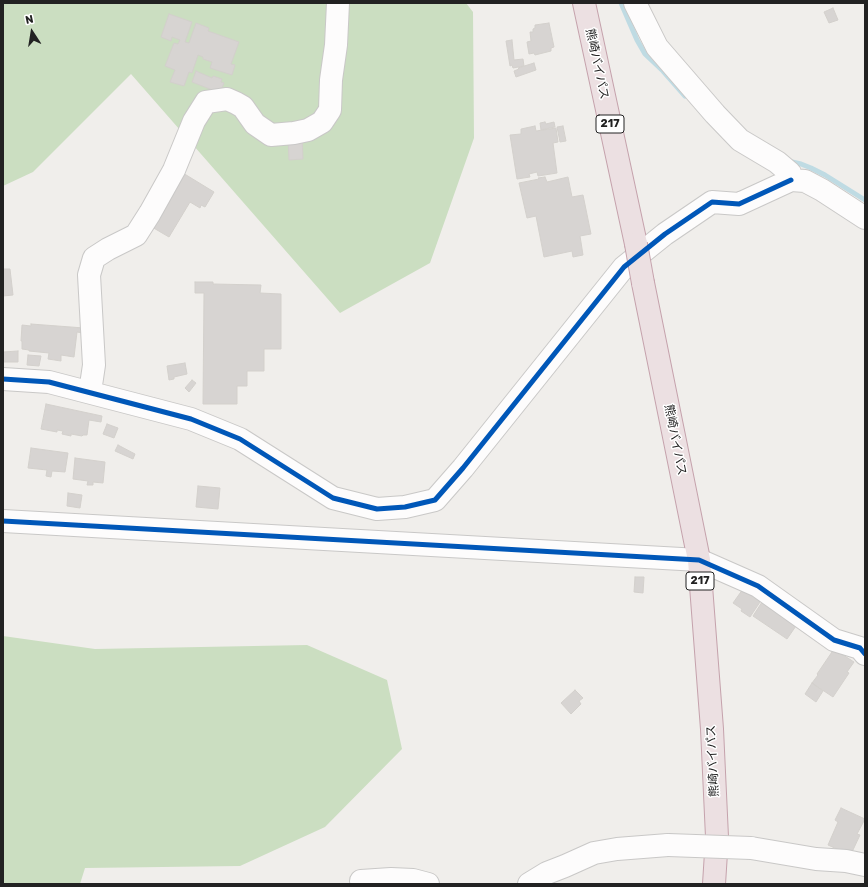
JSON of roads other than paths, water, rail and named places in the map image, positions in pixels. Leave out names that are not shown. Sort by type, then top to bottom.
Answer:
[{"type":"highway","name":"熊崎バイパス","points":[[584,3],[636,244],[699,560],[712,730],[717,822],[714,884]]},
{"type":"street","points":[[90,392],[94,366],[89,275],[94,258],[136,235],[174,170],[194,121],[206,102],[227,99],[236,103],[243,107],[255,124],[271,135],[308,130],[322,122],[330,110],[331,80],[336,45],[338,3]]},
{"type":"street","points":[[635,3],[657,47],[715,114],[740,140],[786,172],[822,190],[865,218]]},
{"type":"street","points":[[3,379],[50,382],[191,419],[240,439],[333,498],[377,509],[404,507],[435,500],[463,468],[624,267],[665,234],[712,202],[739,204],[786,172]]},
{"type":"street","points":[[3,521],[699,560],[758,586],[834,640],[860,648],[865,654]]},
{"type":"street","points":[[529,884],[547,873],[594,853],[617,849],[668,845],[751,848],[816,859],[846,861],[865,865]]},
{"type":"street","points":[[361,881],[391,879],[413,880],[428,884]]},
{"type":"waterway","points":[[621,3],[637,40],[645,54],[663,71],[685,96]]},
{"type":"waterway","points":[[789,163],[792,162],[801,164],[811,168],[865,200]]}]
